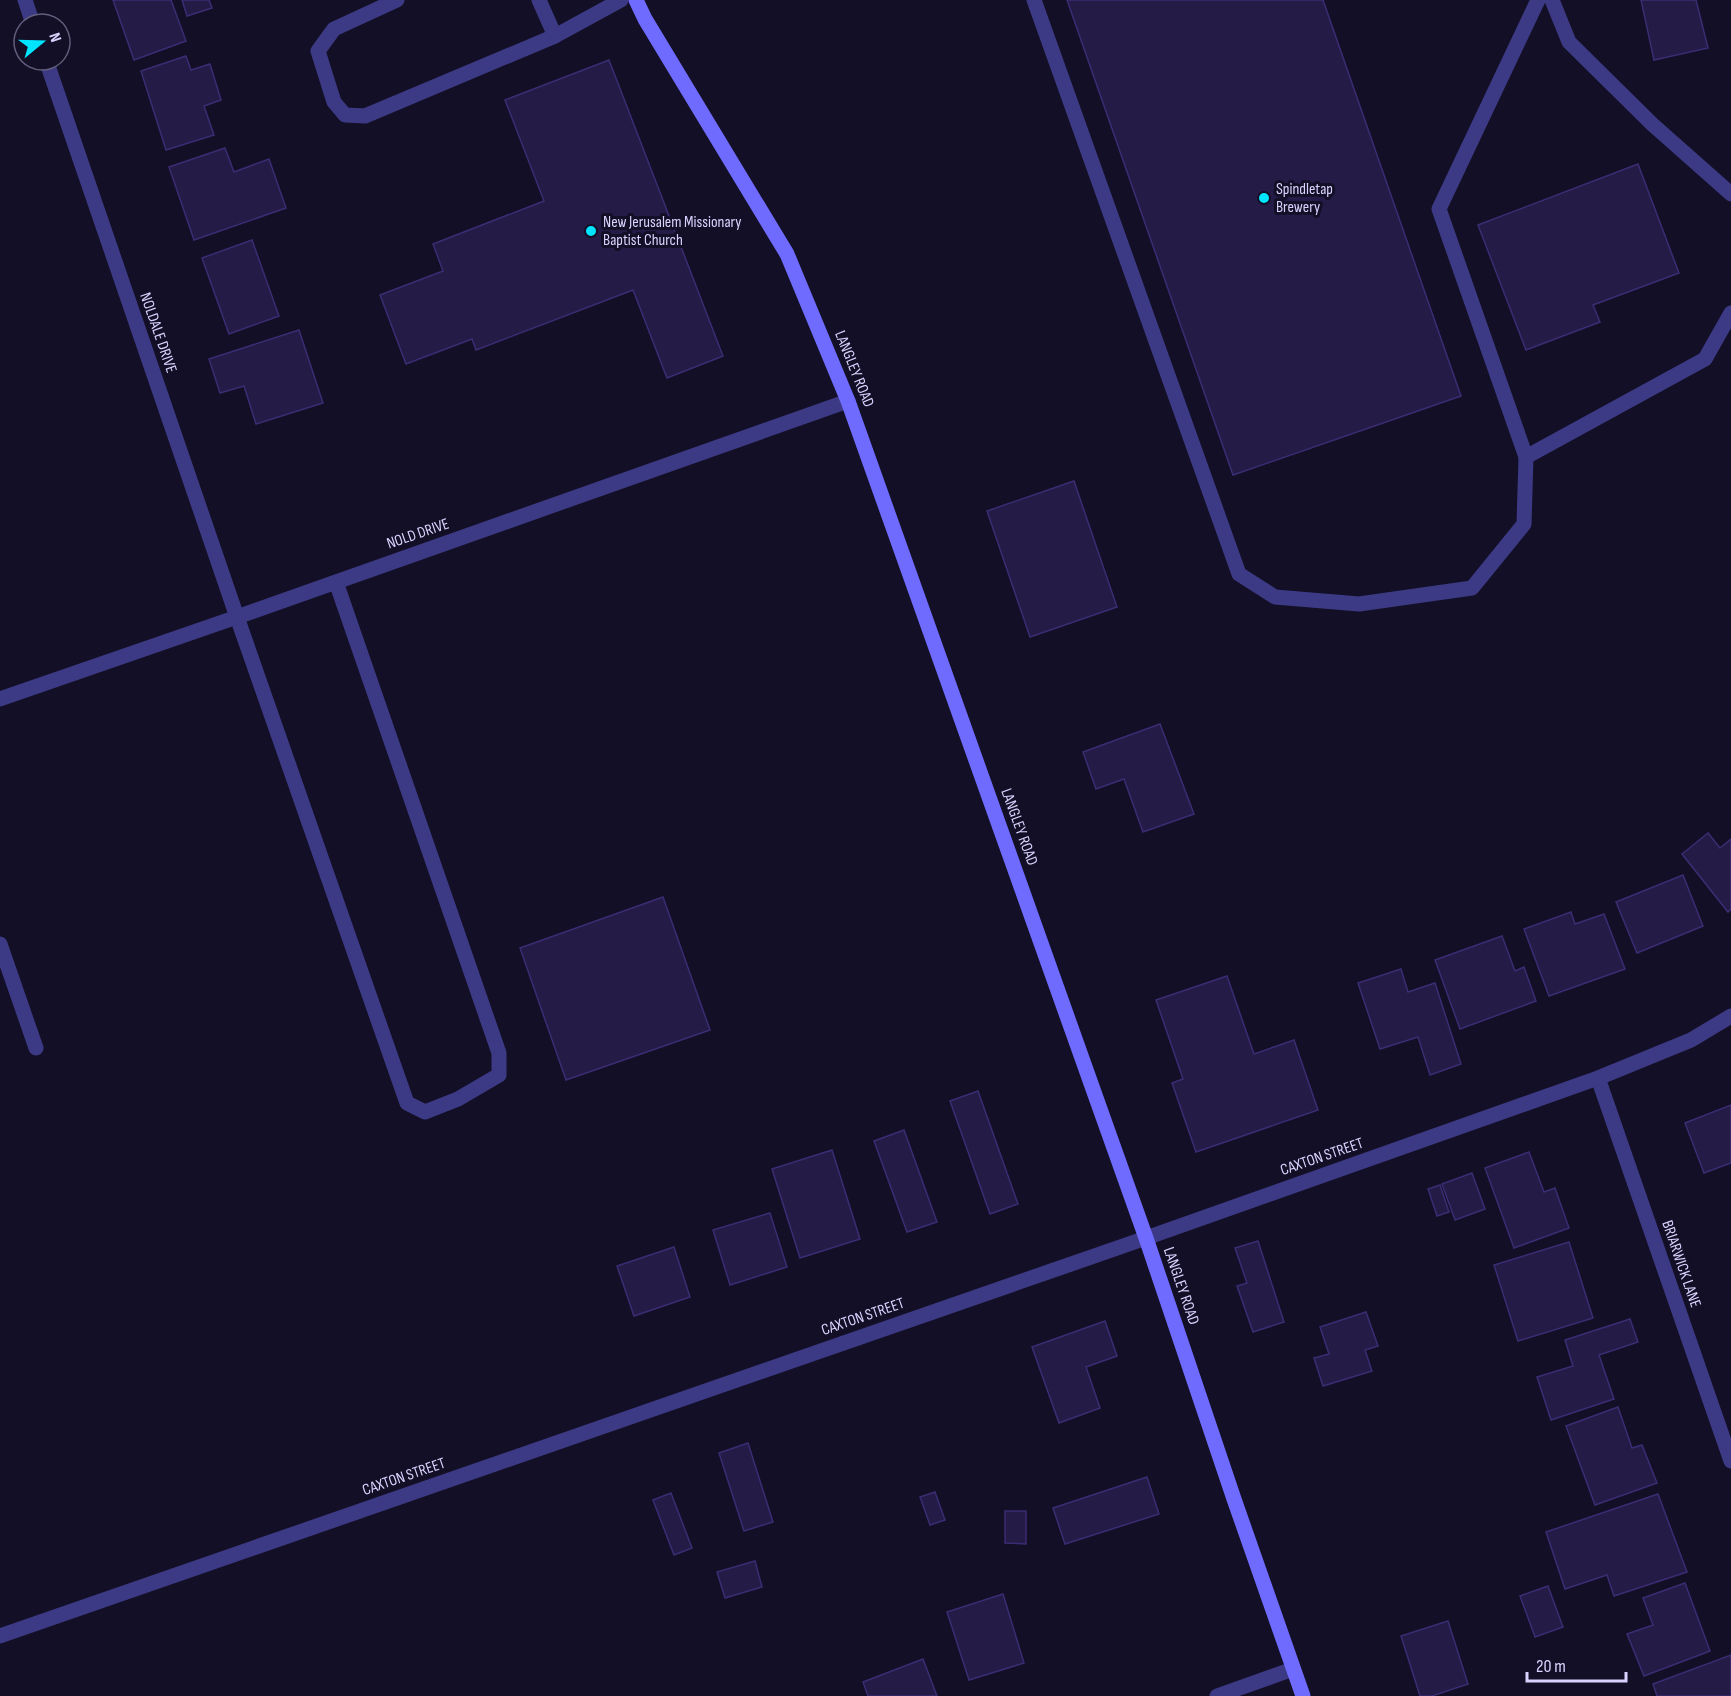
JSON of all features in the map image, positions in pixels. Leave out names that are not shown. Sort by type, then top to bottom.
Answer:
[{"type":"street","points":[[397,0],[334,29],[318,51],[334,102],[345,115],[365,116],[555,36],[621,0]]},
{"type":"street","points":[[539,0],[555,36]]},
{"type":"street","name":"LANGLEY ROAD","points":[[636,0],[651,29],[787,254],[848,401],[1146,1238],[1303,1696]]},
{"type":"street","points":[[1034,0],[1239,574],[1275,597],[1359,604],[1472,588],[1524,524],[1526,457],[1439,209],[1538,0]]},
{"type":"street","points":[[1552,0],[1569,42],[1652,124],[1731,194]]},
{"type":"street","name":"NOLDALE DRIVE","points":[[50,72],[407,1103],[425,1112],[458,1099],[499,1075],[499,1053],[336,582]]},
{"type":"street","points":[[1526,457],[1706,359],[1731,313]]},
{"type":"street","name":"NOLD DRIVE","points":[[0,699],[848,401]]},
{"type":"street","points":[[0,944],[36,1048]]},
{"type":"street","name":"CAXTON STREET","points":[[0,1636],[1146,1238],[1598,1078],[1691,1040],[1731,1016]]},
{"type":"street","name":"BRIARWICK LANE","points":[[1598,1078],[1731,1461]]},
{"type":"street","points":[[1217,1696],[1293,1669]]},
{"type":"building","points":[[113,0],[171,0],[186,41],[134,60]]},
{"type":"building","points":[[182,0],[209,0],[212,8],[187,16]]},
{"type":"building","name":"Spindletap Brewery","points":[[1067,0],[1323,0],[1461,396],[1233,475]]},
{"type":"building","points":[[1641,0],[1696,0],[1708,48],[1654,60]]},
{"type":"building","points":[[186,56],[191,70],[210,64],[221,100],[204,106],[214,135],[166,150],[141,71]]},
{"type":"building","points":[[609,60],[723,356],[667,378],[633,290],[476,350],[472,339],[406,364],[380,295],[443,271],[433,244],[544,201],[505,100]]},
{"type":"building","points":[[225,148],[234,172],[269,159],[286,208],[194,240],[169,167]]},
{"type":"building","points":[[1638,164],[1679,273],[1593,305],[1600,322],[1526,350],[1478,225]]},
{"type":"building","points":[[252,240],[279,316],[229,334],[202,258]]},
{"type":"building","points":[[299,330],[323,403],[256,424],[244,386],[220,393],[209,359]]},
{"type":"building","points":[[1074,481],[1117,607],[1030,637],[987,511]]},
{"type":"building","points":[[1160,724],[1194,814],[1143,832],[1124,779],[1096,789],[1083,752]]},
{"type":"building","points":[[1708,833],[1720,848],[1731,839],[1731,909],[1728,912],[1682,854]]},
{"type":"building","points":[[1683,875],[1703,926],[1637,953],[1616,902]]},
{"type":"building","points":[[663,897],[710,1030],[566,1080],[520,948]]},
{"type":"building","points":[[1571,912],[1575,924],[1604,914],[1625,969],[1549,996],[1524,929]]},
{"type":"building","points":[[1502,936],[1515,971],[1524,967],[1536,1001],[1460,1029],[1435,960]]},
{"type":"building","points":[[1401,969],[1408,992],[1435,983],[1461,1064],[1430,1075],[1418,1037],[1380,1049],[1358,983]]},
{"type":"building","points":[[1227,976],[1254,1054],[1294,1040],[1318,1110],[1196,1152],[1172,1083],[1183,1079],[1156,1000]]},
{"type":"building","points":[[978,1091],[1018,1204],[990,1214],[950,1101]]},
{"type":"building","points":[[1731,1105],[1731,1163],[1704,1173],[1685,1123]]},
{"type":"building","points":[[904,1130],[937,1222],[907,1232],[874,1141]]},
{"type":"building","points":[[832,1150],[860,1239],[800,1258],[772,1169]]},
{"type":"building","points":[[1529,1152],[1544,1192],[1555,1188],[1569,1228],[1514,1248],[1485,1168]]},
{"type":"building","points":[[1472,1173],[1485,1209],[1455,1220],[1442,1184]]},
{"type":"building","points":[[1440,1185],[1449,1212],[1437,1216],[1428,1189]]},
{"type":"building","points":[[770,1213],[787,1267],[730,1285],[713,1230]]},
{"type":"building","points":[[1258,1241],[1284,1322],[1253,1332],[1237,1286],[1247,1283],[1235,1248]]},
{"type":"building","points":[[1569,1242],[1593,1318],[1518,1341],[1494,1265]]},
{"type":"building","points":[[674,1247],[690,1297],[634,1316],[617,1266]]},
{"type":"building","points":[[1366,1312],[1378,1346],[1365,1350],[1372,1371],[1323,1386],[1314,1358],[1329,1354],[1320,1327]]},
{"type":"building","points":[[1630,1319],[1638,1342],[1599,1355],[1614,1399],[1551,1420],[1537,1377],[1573,1366],[1565,1340]]},
{"type":"building","points":[[1105,1321],[1117,1356],[1086,1367],[1100,1408],[1059,1423],[1032,1347]]},
{"type":"building","points":[[1618,1407],[1632,1448],[1642,1445],[1657,1483],[1595,1505],[1566,1426]]},
{"type":"building","points":[[748,1443],[773,1522],[744,1531],[719,1453]]},
{"type":"building","points":[[1147,1477],[1159,1514],[1065,1544],[1053,1508]]},
{"type":"building","points":[[935,1492],[945,1520],[930,1525],[920,1497]]},
{"type":"building","points":[[671,1493],[692,1548],[674,1555],[653,1500]]},
{"type":"building","points":[[1658,1494],[1687,1572],[1614,1596],[1607,1575],[1565,1589],[1546,1532]]},
{"type":"building","points":[[1005,1511],[1026,1511],[1026,1544],[1005,1543]]},
{"type":"building","points":[[755,1561],[762,1587],[725,1598],[717,1572]]},
{"type":"building","points":[[1685,1583],[1710,1651],[1644,1676],[1627,1634],[1653,1625],[1643,1598]]},
{"type":"building","points":[[1548,1586],[1563,1627],[1535,1637],[1520,1596]]},
{"type":"building","points":[[1003,1594],[1024,1663],[969,1680],[947,1612]]},
{"type":"building","points":[[1448,1621],[1468,1684],[1432,1696],[1420,1696],[1401,1636]]},
{"type":"building","points":[[1731,1655],[1731,1696],[1657,1696],[1653,1684]]},
{"type":"building","points":[[923,1659],[937,1696],[868,1696],[863,1682]]},
{"type":"place","name":"Spindletap Brewery","points":[[1264,198]]},
{"type":"place","name":"New Jerusalem Missionary Baptist Church","points":[[591,231]]}]
